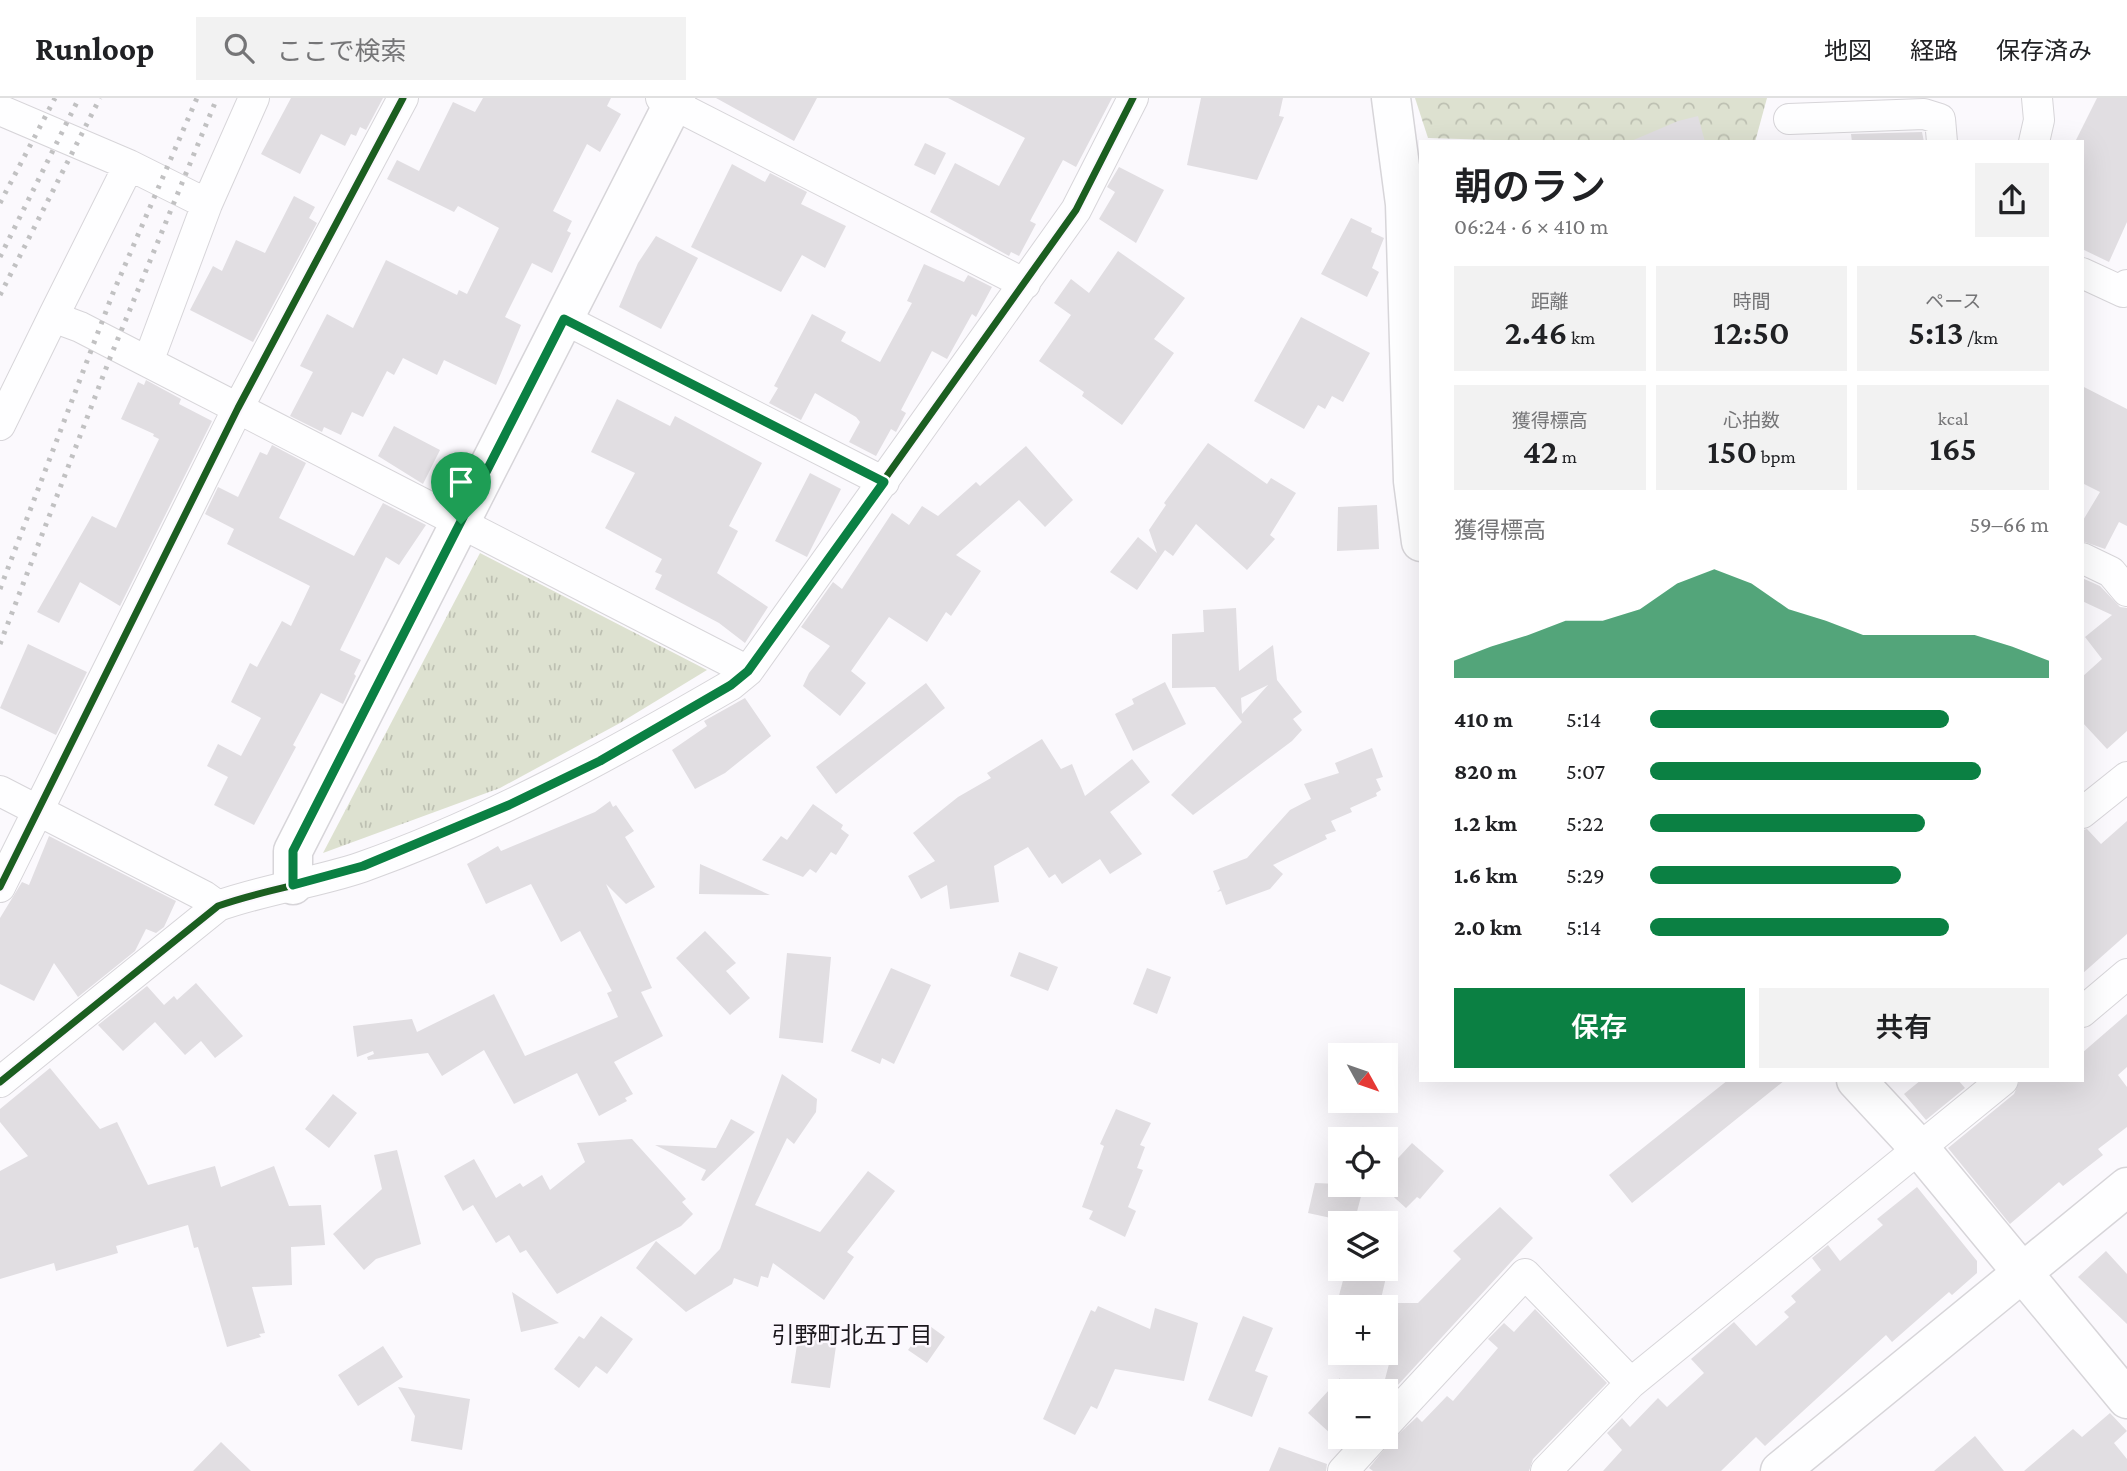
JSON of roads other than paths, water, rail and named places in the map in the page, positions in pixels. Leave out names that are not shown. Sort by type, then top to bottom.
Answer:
[{"type":"street","points":[[148,362],[206,204],[254,98]]},
{"type":"street","points":[[0,887],[238,408],[403,98]]},
{"type":"street","points":[[0,1082],[218,906],[363,866],[509,805],[600,761],[731,685],[748,671],[1076,209],[1133,98]]},
{"type":"street","points":[[1391,98],[1405,204],[1419,512]]},
{"type":"street","points":[[2034,140],[2039,120],[2037,98]]},
{"type":"street","points":[[293,885],[293,851],[564,319],[670,100],[1025,284]]},
{"type":"street","points":[[0,110],[129,165],[206,204]]},
{"type":"street","points":[[1789,120],[1924,114],[1940,120],[1942,140]]},
{"type":"street","points":[[0,425],[129,165]]},
{"type":"street","points":[[2084,274],[2123,292],[2127,285]]},
{"type":"street","points":[[54,317],[80,327],[748,671]]},
{"type":"street","points":[[564,319],[884,482]]},
{"type":"street","points":[[2084,559],[2122,574]]},
{"type":"street","points":[[2084,811],[2127,777]]},
{"type":"street","points":[[0,790],[204,896],[218,906]]},
{"type":"street","points":[[2084,1010],[2127,974]]},
{"type":"street","points":[[1858,1082],[1921,1150],[2127,1399]]},
{"type":"street","points":[[1546,1471],[1631,1383],[1921,1150],[2001,1082]]},
{"type":"street","points":[[1785,1469],[2127,1187]]},
{"type":"street","points":[[1398,1411],[1525,1274],[1631,1383]]},
{"type":"street","points":[[1343,1471],[1363,1449]]},
{"type":"railway","points":[[0,203],[55,98]]},
{"type":"railway","points":[[0,257],[79,98]]},
{"type":"railway","points":[[0,295],[100,98]]},
{"type":"railway","points":[[0,589],[113,293],[197,98]]},
{"type":"railway","points":[[0,644],[110,358],[217,98]]},
{"type":"district","name":"引野町北五丁目","points":[[852,1335]]}]
